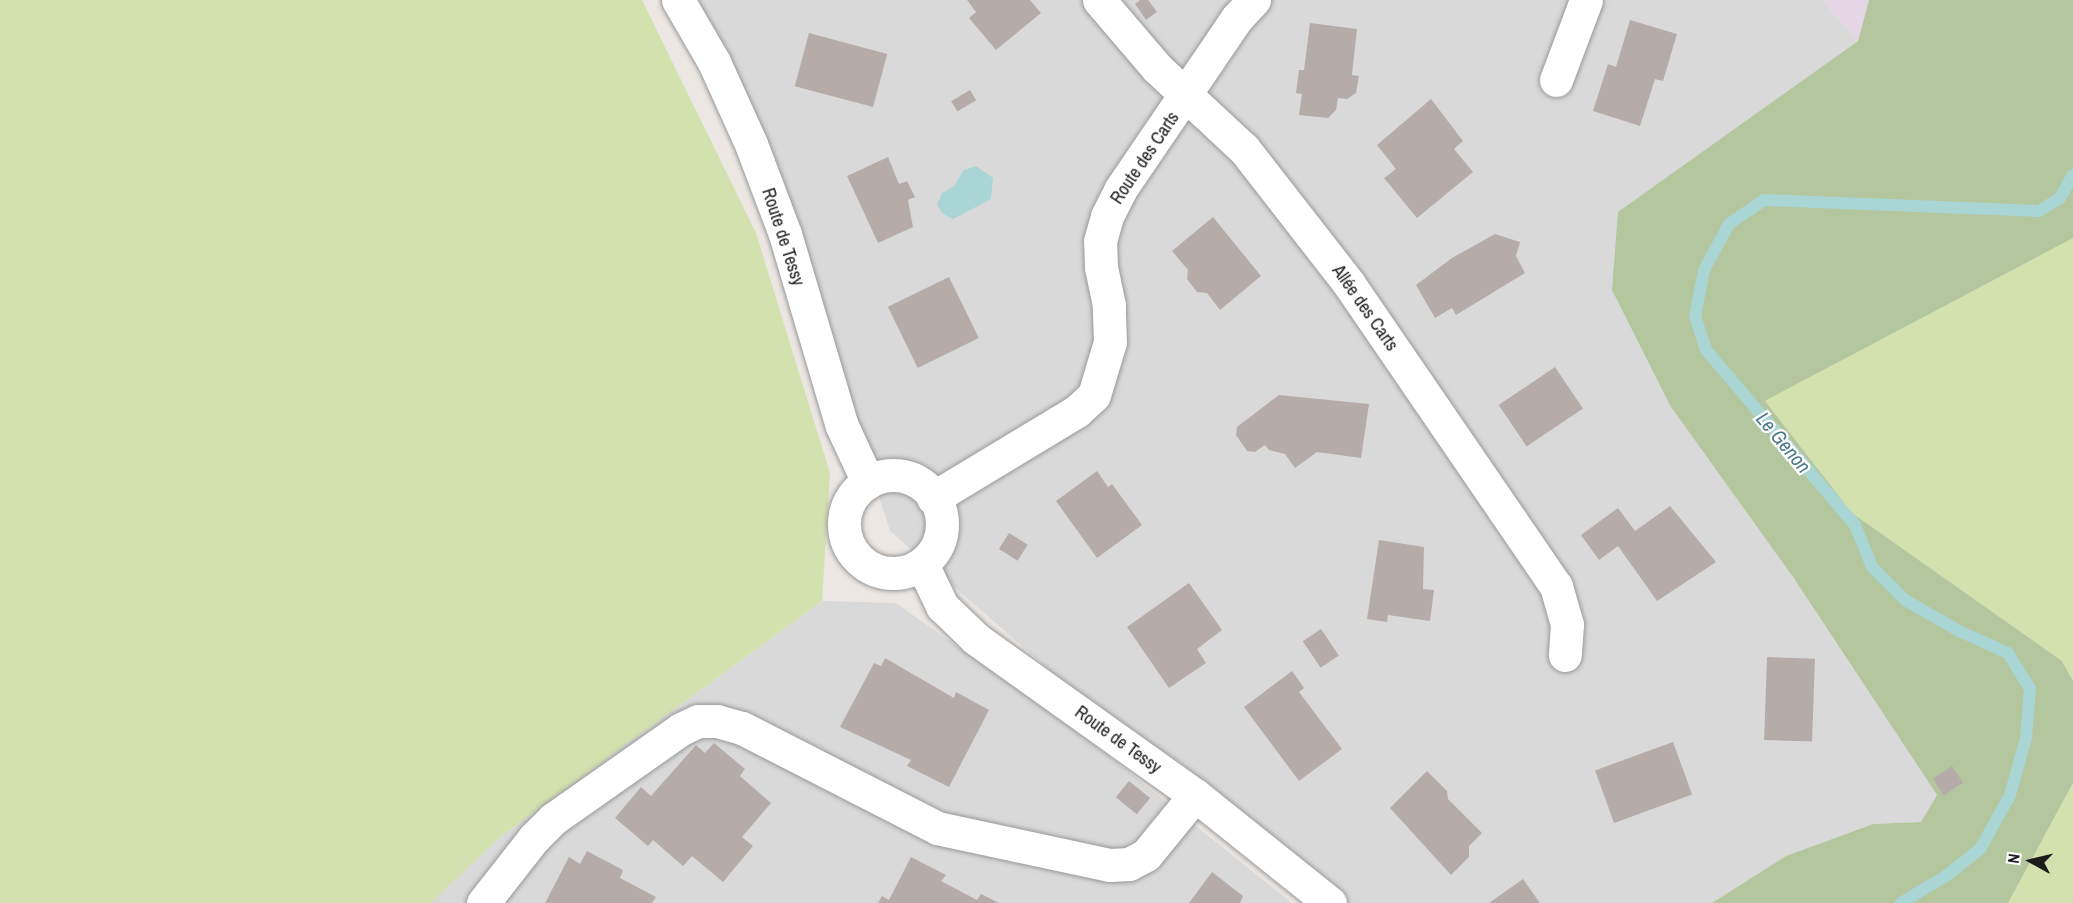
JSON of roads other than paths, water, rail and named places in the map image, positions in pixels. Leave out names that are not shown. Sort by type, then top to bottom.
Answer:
[{"type":"street","name":"Route de Tessy","points":[[678,0],[714,62],[751,144],[785,234],[842,426],[868,482]]},
{"type":"street","name":"Allée des Carts","points":[[1100,0],[1157,68],[1244,149],[1349,284],[1556,586],[1567,624],[1565,655]]},
{"type":"street","name":"Route des Carts","points":[[933,498],[1077,411],[1094,394],[1110,342],[1100,250],[1107,216],[1120,190],[1187,96],[1237,18],[1254,0]]},
{"type":"street","points":[[1556,80],[1586,0]]},
{"type":"street","points":[[884,475],[901,475],[916,481],[933,498],[942,520],[940,536],[922,564],[890,572],[872,568],[858,558],[848,543],[846,508],[855,493],[868,482],[884,475]]},
{"type":"street","name":"Route de Tessy","points":[[922,564],[942,606],[976,639],[1195,795],[1330,903]]},
{"type":"street","points":[[483,903],[534,837],[553,819],[681,729],[698,721],[717,721],[741,728],[937,828],[1110,865],[1129,864],[1146,855],[1195,795]]},
{"type":"water","points":[[976,166],[993,178],[991,199],[953,219],[943,214],[937,205],[942,193],[954,186],[964,170]]},
{"type":"waterway","name":"Le Genon","points":[[1901,903],[1946,876],[1980,849],[2010,795],[2026,738],[2030,689],[2008,653],[1959,631],[1905,600],[1872,567],[1855,525],[1706,350],[1695,317],[1704,270],[1729,224],[1764,200],[2039,211],[2060,198],[2073,175]]}]
